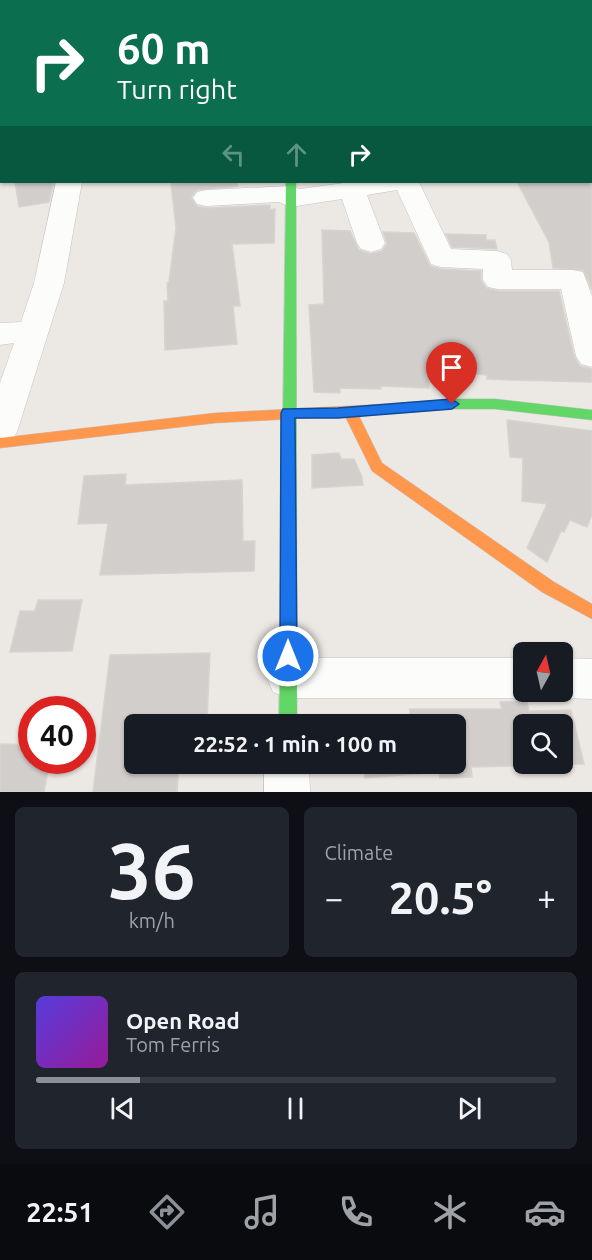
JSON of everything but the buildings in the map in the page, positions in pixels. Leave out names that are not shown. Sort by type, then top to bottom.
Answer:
[{"type":"street","points":[[0,432],[49,283],[69,183]]},
{"type":"street","points":[[206,198],[351,189],[393,183]]},
{"type":"street","points":[[406,183],[441,258],[497,260],[498,280],[573,279],[592,356]]},
{"type":"street","points":[[351,189],[371,243]]},
{"type":"street","points":[[288,714],[290,192]]},
{"type":"street","points":[[0,334],[33,331]]},
{"type":"street","points":[[0,443],[200,420],[452,404],[495,404],[592,415]]},
{"type":"street","points":[[350,412],[376,467],[548,587],[592,612]]},
{"type":"street","points":[[288,678],[513,678]]},
{"type":"street","points":[[573,678],[592,679]]},
{"type":"street","points":[[287,774],[287,792]]},
{"type":"traffic: fast","points":[[288,714],[291,183]]},
{"type":"traffic: fast","points":[[388,409],[452,404],[495,404],[592,415]]},
{"type":"traffic: slow","points":[[0,443],[215,418],[388,409]]},
{"type":"traffic: slow","points":[[350,412],[377,467],[548,587],[592,612]]},
{"type":"route","points":[[288,656],[288,413],[338,413],[452,404]]}]
